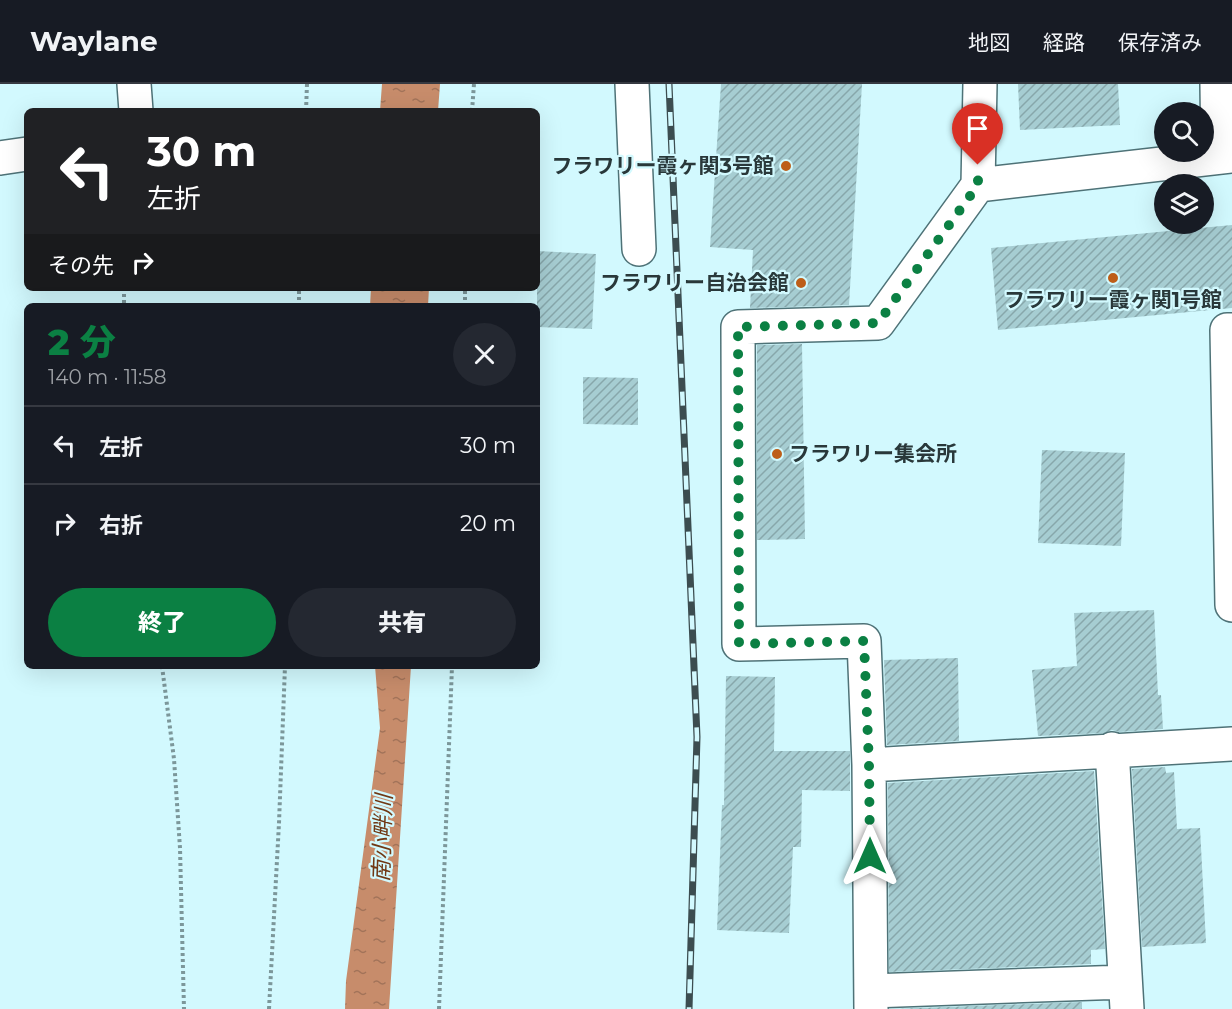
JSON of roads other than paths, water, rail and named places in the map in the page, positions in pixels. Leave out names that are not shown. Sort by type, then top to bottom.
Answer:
[{"type":"street","points":[[134,84],[136,108]]},
{"type":"street","points":[[632,84],[639,249]]},
{"type":"street","points":[[980,84],[978,185],[878,323],[738,327],[739,644],[864,641],[869,765],[871,1000],[1126,996],[1112,749]]},
{"type":"street","points":[[978,185],[1225,156],[1217,84]]},
{"type":"street","points":[[0,158],[24,154]]},
{"type":"street","points":[[1232,330],[1227,330],[1232,605]]},
{"type":"street","points":[[869,765],[1112,749],[1232,744]]},
{"type":"water","points":[[382,84],[440,84],[438,108],[380,108]]},
{"type":"water","points":[[371,291],[429,291],[428,303],[370,303]]},
{"type":"water","name":"南小畔川","points":[[375,669],[411,669],[389,1009],[345,1009],[346,981],[380,728]]},
{"type":"railway","points":[[669,84],[697,737],[689,1009]]},
{"type":"place","name":"フラワリー霞ヶ関3号館","points":[[786,166]]},
{"type":"place","name":"フラワリー霞ヶ関1号館","points":[[1113,278]]},
{"type":"place","name":"フラワリー自治会館","points":[[801,283]]},
{"type":"place","name":"フラワリー集会所","points":[[777,454]]}]
